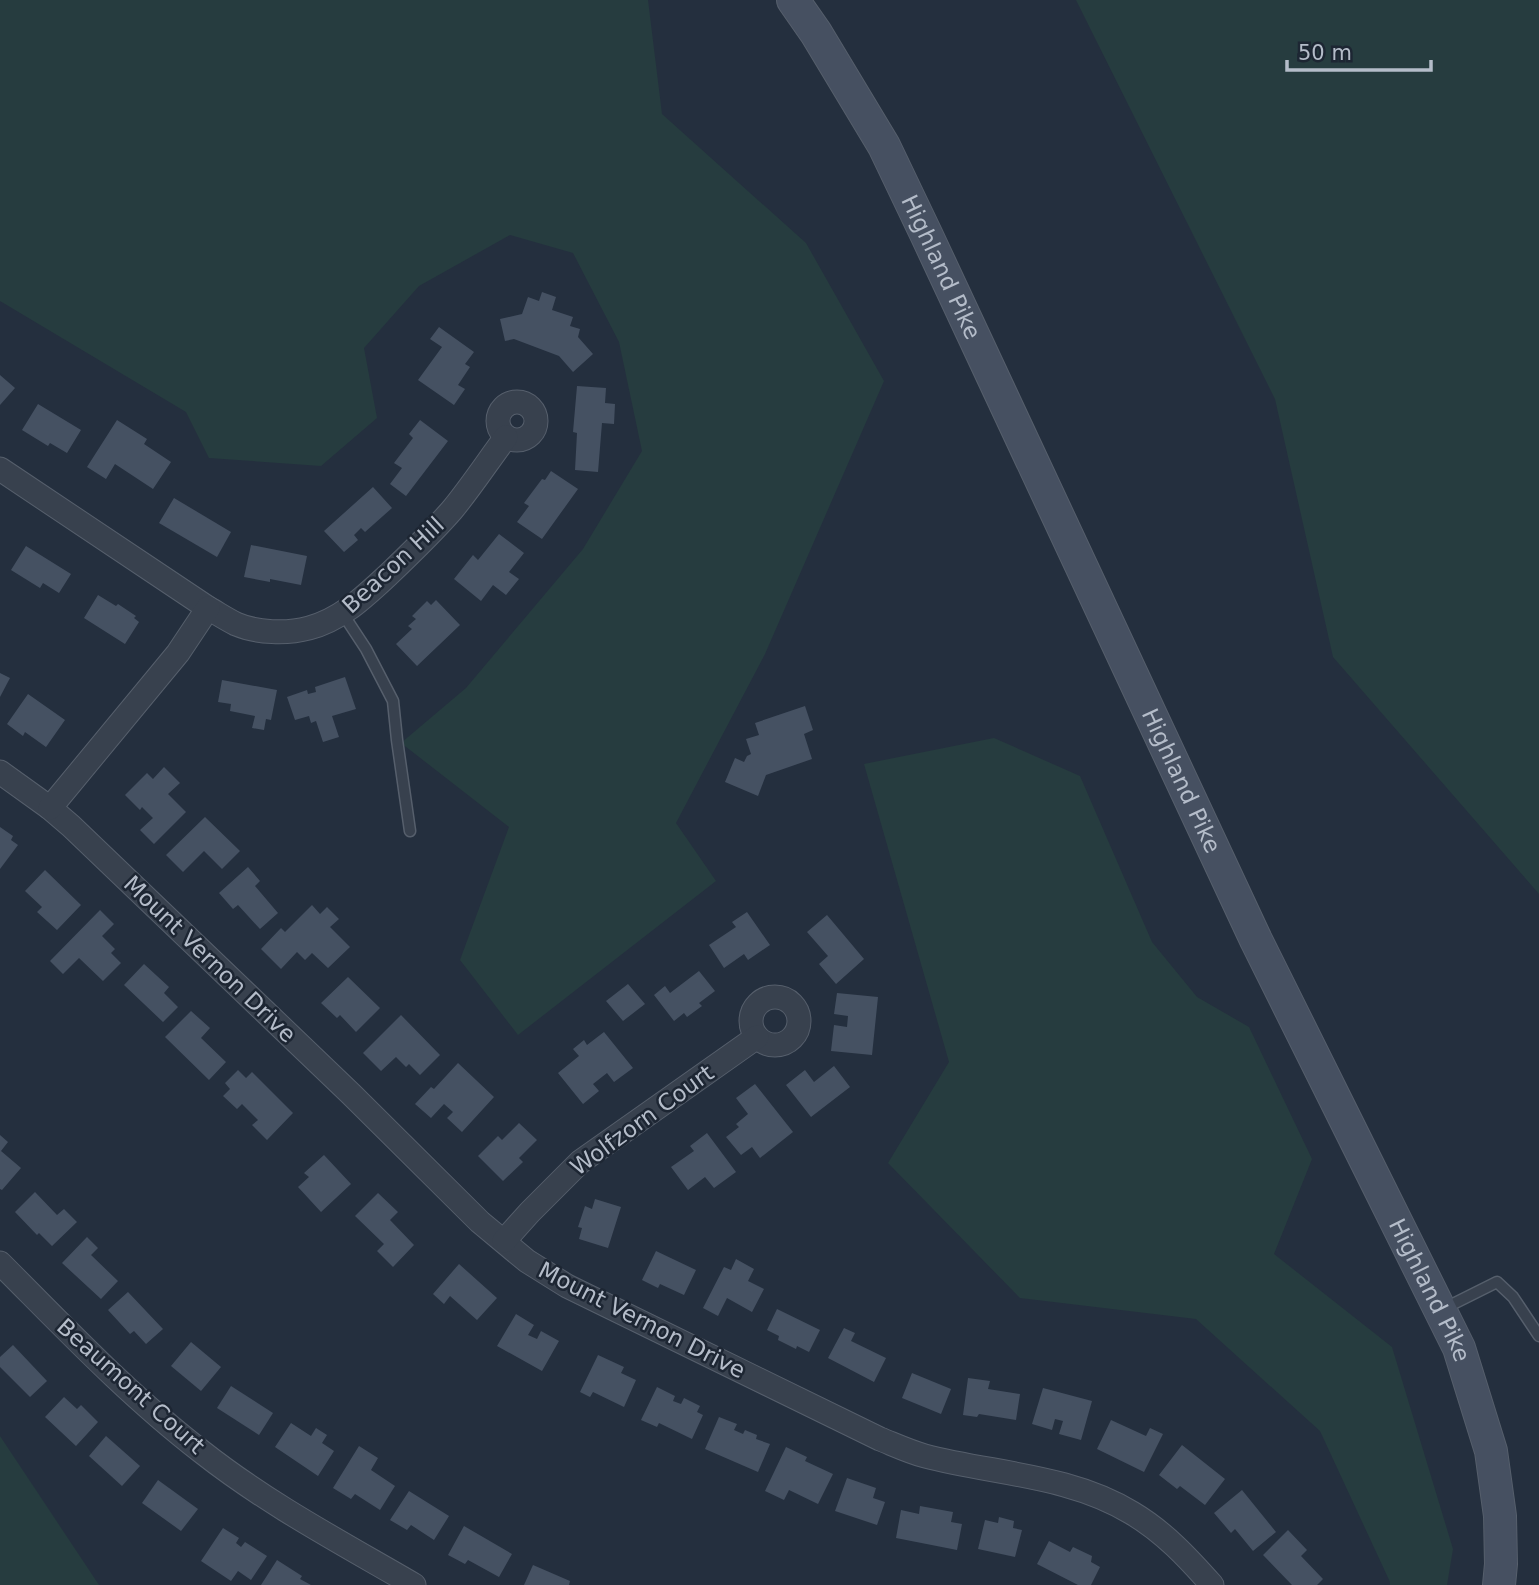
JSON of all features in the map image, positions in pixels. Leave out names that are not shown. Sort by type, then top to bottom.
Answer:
[{"type":"main road","name":"Highland Pike","points":[[793,0],[816,33],[889,158],[1256,940],[1459,1348],[1490,1451],[1500,1516],[1499,1585]]},
{"type":"street","name":"Beacon Hill","points":[[0,469],[208,608],[238,625],[285,632],[323,624],[343,614],[370,592],[452,510],[506,437]]},
{"type":"street","points":[[50,808],[178,653],[208,608]]},
{"type":"street","name":"Mount Vernon Drive","points":[[0,772],[71,826],[480,1222],[527,1261],[567,1286],[880,1439],[924,1456],[1050,1481],[1094,1494],[1131,1512],[1159,1531],[1212,1585]]},
{"type":"street","name":"Wolfzorn Court","points":[[504,1241],[580,1162],[757,1037]]},
{"type":"street","name":"Beaumont Court","points":[[0,1263],[124,1387],[204,1454],[288,1511],[414,1585]]},
{"type":"lane","points":[[343,614],[366,649],[393,701],[410,831]]},
{"type":"lane","points":[[1441,1311],[1497,1282],[1513,1297],[1539,1336]]},
{"type":"green space","points":[[0,0],[648,0],[662,114],[806,243],[884,381],[765,654],[676,823],[716,881],[518,1035],[460,960],[509,827],[401,743],[466,688],[583,549],[642,451],[619,342],[573,253],[510,235],[419,286],[364,348],[377,418],[321,466],[209,458],[186,412],[0,301]]},
{"type":"green space","points":[[1076,0],[1539,0],[1539,894],[1333,657],[1275,399]]},
{"type":"green space","points":[[994,738],[1080,776],[1152,942],[1197,997],[1249,1027],[1312,1159],[1274,1254],[1392,1347],[1453,1549],[1447,1585],[1390,1585],[1320,1431],[1196,1319],[1020,1298],[888,1163],[949,1062],[864,764]]},
{"type":"green space","points":[[0,1436],[99,1585],[0,1585]]},
{"type":"building","points":[[542,292],[556,297],[552,310],[573,317],[570,326],[580,329],[578,337],[593,354],[573,372],[559,356],[514,339],[505,341],[500,319],[522,314],[528,297],[539,301]]},
{"type":"building","points":[[439,327],[474,352],[465,364],[470,367],[458,385],[465,389],[454,405],[418,380],[442,347],[430,339]]},
{"type":"building","points":[[0,375],[15,388],[0,405]]},
{"type":"building","points":[[577,386],[606,388],[605,403],[615,404],[614,424],[602,423],[598,472],[575,470],[577,433],[573,432]]},
{"type":"building","points":[[38,404],[81,430],[67,453],[50,443],[48,446],[22,430]]},
{"type":"building","points":[[117,420],[147,439],[144,444],[171,462],[153,489],[115,464],[106,479],[87,467]]},
{"type":"building","points":[[420,420],[448,441],[406,496],[390,484],[402,468],[394,463],[413,438],[409,434]]},
{"type":"building","points":[[551,471],[578,489],[542,539],[517,522],[529,506],[524,503]]},
{"type":"building","points":[[373,487],[392,508],[365,532],[361,528],[354,535],[358,540],[344,552],[324,531]]},
{"type":"building","points":[[174,498],[231,532],[217,557],[159,523]]},
{"type":"building","points":[[499,534],[524,553],[509,572],[519,579],[506,595],[493,585],[481,601],[454,579],[473,555],[478,560]]},
{"type":"building","points":[[251,545],[307,556],[301,585],[244,577]]},
{"type":"building","points":[[26,546],[71,574],[59,593],[43,583],[40,588],[11,570]]},
{"type":"building","points":[[98,595],[136,616],[134,618],[139,622],[125,644],[84,618]]},
{"type":"building","points":[[436,600],[460,625],[417,666],[396,644],[412,629],[408,626],[416,619],[412,616],[427,601],[431,605]]},
{"type":"building","points":[[0,673],[10,678],[0,697]]},
{"type":"building","points":[[345,677],[356,709],[332,716],[339,737],[323,742],[316,721],[311,723],[309,716],[295,720],[287,697],[307,690],[308,694],[316,692],[315,687]]},
{"type":"building","points":[[222,680],[277,690],[271,720],[266,719],[264,730],[252,728],[255,716],[230,711],[231,704],[218,702]]},
{"type":"building","points":[[28,694],[65,720],[46,747],[25,732],[23,736],[7,724]]},
{"type":"building","points":[[805,706],[813,730],[804,734],[812,759],[766,775],[758,796],[725,782],[735,758],[744,762],[751,754],[746,739],[759,735],[755,723]]},
{"type":"building","points":[[164,767],[180,783],[168,794],[186,812],[154,844],[140,830],[153,818],[125,795],[147,773],[153,779]]},
{"type":"building","points":[[205,817],[240,851],[222,869],[204,851],[183,872],[166,855]]},
{"type":"building","points":[[0,827],[13,836],[11,840],[18,845],[0,869]]},
{"type":"building","points":[[248,867],[260,881],[255,886],[278,913],[260,929],[238,905],[233,909],[219,893]]},
{"type":"building","points":[[45,870],[81,905],[57,930],[37,912],[42,907],[25,891]]},
{"type":"building","points":[[312,905],[320,914],[327,907],[339,919],[330,927],[350,947],[328,968],[312,953],[305,960],[297,952],[281,969],[261,949],[281,928],[285,932]]},
{"type":"building","points":[[100,910],[114,924],[102,936],[115,949],[111,953],[121,963],[103,981],[79,958],[63,974],[50,961]]},
{"type":"building","points":[[747,912],[770,945],[748,960],[744,954],[724,968],[709,945],[736,927],[732,922]]},
{"type":"building","points":[[827,915],[864,959],[836,984],[819,964],[828,956],[807,932]]},
{"type":"building","points":[[144,964],[169,987],[164,993],[178,1007],[163,1022],[124,985]]},
{"type":"building","points":[[699,971],[715,991],[699,1003],[702,1006],[687,1017],[684,1013],[674,1021],[654,995],[665,986],[670,993]]},
{"type":"building","points":[[348,977],[380,1008],[356,1032],[340,1015],[337,1018],[321,1003]]},
{"type":"building","points":[[628,984],[645,1004],[623,1021],[606,1001]]},
{"type":"building","points":[[837,993],[878,997],[872,1055],[831,1051],[834,1025],[847,1027],[848,1016],[834,1014]]},
{"type":"building","points":[[191,1011],[210,1028],[201,1038],[226,1062],[209,1080],[165,1037]]},
{"type":"building","points":[[401,1015],[440,1055],[420,1075],[409,1064],[406,1067],[396,1057],[381,1071],[363,1053]]},
{"type":"building","points":[[604,1032],[633,1068],[614,1082],[607,1073],[593,1084],[599,1091],[583,1104],[558,1073],[579,1056],[573,1049],[584,1040],[587,1045]]},
{"type":"building","points":[[458,1063],[494,1097],[462,1132],[447,1118],[453,1112],[444,1104],[431,1118],[415,1104],[431,1087],[434,1089]]},
{"type":"building","points":[[834,1066],[850,1087],[811,1117],[786,1085],[805,1070],[814,1082]]},
{"type":"building","points":[[238,1070],[246,1078],[252,1072],[293,1113],[267,1140],[252,1125],[258,1120],[242,1104],[237,1109],[223,1096],[230,1089],[225,1083]]},
{"type":"building","points":[[755,1084],[793,1132],[760,1158],[752,1147],[741,1155],[726,1137],[739,1127],[736,1124],[748,1114],[736,1098]]},
{"type":"building","points":[[519,1123],[537,1140],[519,1158],[523,1162],[503,1181],[478,1156],[498,1136],[502,1140]]},
{"type":"building","points":[[707,1133],[736,1172],[714,1188],[705,1177],[688,1190],[671,1167],[694,1151],[690,1146]]},
{"type":"building","points":[[0,1135],[8,1142],[1,1151],[21,1168],[2,1190],[0,1189]]},
{"type":"building","points":[[324,1155],[351,1184],[321,1212],[298,1187],[309,1177],[304,1173]]},
{"type":"building","points":[[35,1192],[57,1215],[64,1209],[77,1222],[52,1246],[15,1212]]},
{"type":"building","points":[[378,1193],[398,1212],[390,1220],[414,1245],[393,1267],[377,1251],[384,1244],[355,1216]]},
{"type":"building","points":[[595,1199],[621,1207],[608,1248],[579,1239],[582,1228],[578,1227],[585,1206],[592,1209]]},
{"type":"building","points":[[87,1237],[98,1248],[91,1255],[118,1281],[101,1299],[62,1263]]},
{"type":"building","points":[[656,1251],[696,1270],[684,1295],[660,1284],[658,1288],[642,1280]]},
{"type":"building","points":[[736,1259],[754,1269],[748,1281],[764,1289],[752,1312],[727,1298],[718,1316],[703,1308],[724,1267],[731,1270]]},
{"type":"building","points":[[459,1264],[497,1298],[477,1320],[450,1296],[444,1304],[433,1294]]},
{"type":"building","points":[[128,1292],[163,1329],[146,1344],[134,1331],[130,1334],[108,1310]]},
{"type":"building","points":[[777,1309],[820,1330],[809,1352],[778,1340],[779,1336],[767,1330]]},
{"type":"building","points":[[516,1314],[534,1325],[528,1335],[537,1339],[541,1331],[559,1341],[542,1371],[497,1346]]},
{"type":"building","points":[[844,1328],[855,1333],[851,1341],[886,1358],[874,1382],[828,1358]]},
{"type":"building","points":[[191,1342],[221,1367],[201,1391],[171,1366]]},
{"type":"building","points":[[13,1345],[47,1381],[30,1397],[0,1367],[0,1357]]},
{"type":"building","points":[[598,1355],[624,1367],[621,1373],[636,1380],[624,1407],[593,1392],[590,1397],[580,1392]]},
{"type":"building","points":[[912,1373],[951,1389],[941,1414],[902,1398]]},
{"type":"building","points":[[968,1378],[990,1381],[988,1389],[1020,1394],[1016,1420],[979,1414],[977,1417],[963,1415]]},
{"type":"building","points":[[231,1386],[273,1413],[259,1435],[217,1408]]},
{"type":"building","points":[[657,1387],[675,1396],[673,1401],[681,1404],[684,1398],[700,1406],[697,1412],[703,1415],[692,1439],[659,1423],[657,1427],[641,1420]]},
{"type":"building","points":[[1043,1388],[1092,1401],[1081,1440],[1059,1434],[1063,1421],[1055,1419],[1052,1430],[1032,1424]]},
{"type":"building","points":[[64,1397],[77,1409],[81,1405],[98,1422],[76,1446],[45,1417]]},
{"type":"building","points":[[719,1417],[737,1424],[734,1430],[743,1434],[745,1430],[757,1435],[756,1439],[770,1444],[758,1472],[705,1449]]},
{"type":"building","points":[[1111,1420],[1146,1436],[1150,1428],[1163,1434],[1144,1472],[1097,1449]]},
{"type":"building","points":[[291,1423],[311,1436],[316,1428],[327,1435],[322,1443],[334,1451],[318,1476],[275,1447]]},
{"type":"building","points":[[106,1436],[140,1466],[122,1486],[89,1456]]},
{"type":"building","points":[[1182,1445],[1225,1479],[1205,1505],[1180,1486],[1177,1489],[1159,1475]]},
{"type":"building","points":[[359,1446],[378,1458],[371,1470],[395,1486],[380,1510],[355,1494],[351,1499],[333,1488]]},
{"type":"building","points":[[786,1447],[807,1457],[805,1461],[833,1474],[818,1504],[789,1490],[784,1500],[765,1491]]},
{"type":"building","points":[[847,1478],[876,1488],[873,1498],[885,1502],[877,1525],[835,1511]]},
{"type":"building","points":[[158,1480],[198,1509],[181,1531],[142,1503]]},
{"type":"building","points":[[1242,1490],[1276,1532],[1253,1551],[1235,1529],[1231,1533],[1214,1513]]},
{"type":"building","points":[[409,1491],[449,1516],[434,1540],[411,1525],[407,1530],[390,1520]]},
{"type":"building","points":[[920,1506],[953,1512],[951,1522],[962,1524],[957,1550],[896,1538],[901,1510],[919,1514]]},
{"type":"building","points":[[999,1517],[1014,1521],[1013,1528],[1022,1530],[1015,1557],[978,1549],[985,1520],[998,1523]]},
{"type":"building","points":[[464,1526],[512,1554],[499,1577],[468,1560],[465,1564],[448,1555]]},
{"type":"building","points":[[223,1528],[239,1538],[236,1543],[241,1547],[245,1542],[267,1556],[251,1580],[238,1571],[231,1581],[201,1561]]},
{"type":"building","points":[[1288,1530],[1307,1550],[1301,1556],[1323,1579],[1317,1585],[1292,1585],[1263,1555]]},
{"type":"building","points":[[1049,1541],[1070,1552],[1073,1547],[1092,1556],[1091,1562],[1100,1567],[1091,1585],[1078,1585],[1037,1564]]},
{"type":"building","points":[[277,1560],[302,1576],[300,1579],[311,1585],[261,1585]]},
{"type":"building","points":[[533,1565],[570,1581],[569,1585],[524,1585]]}]
